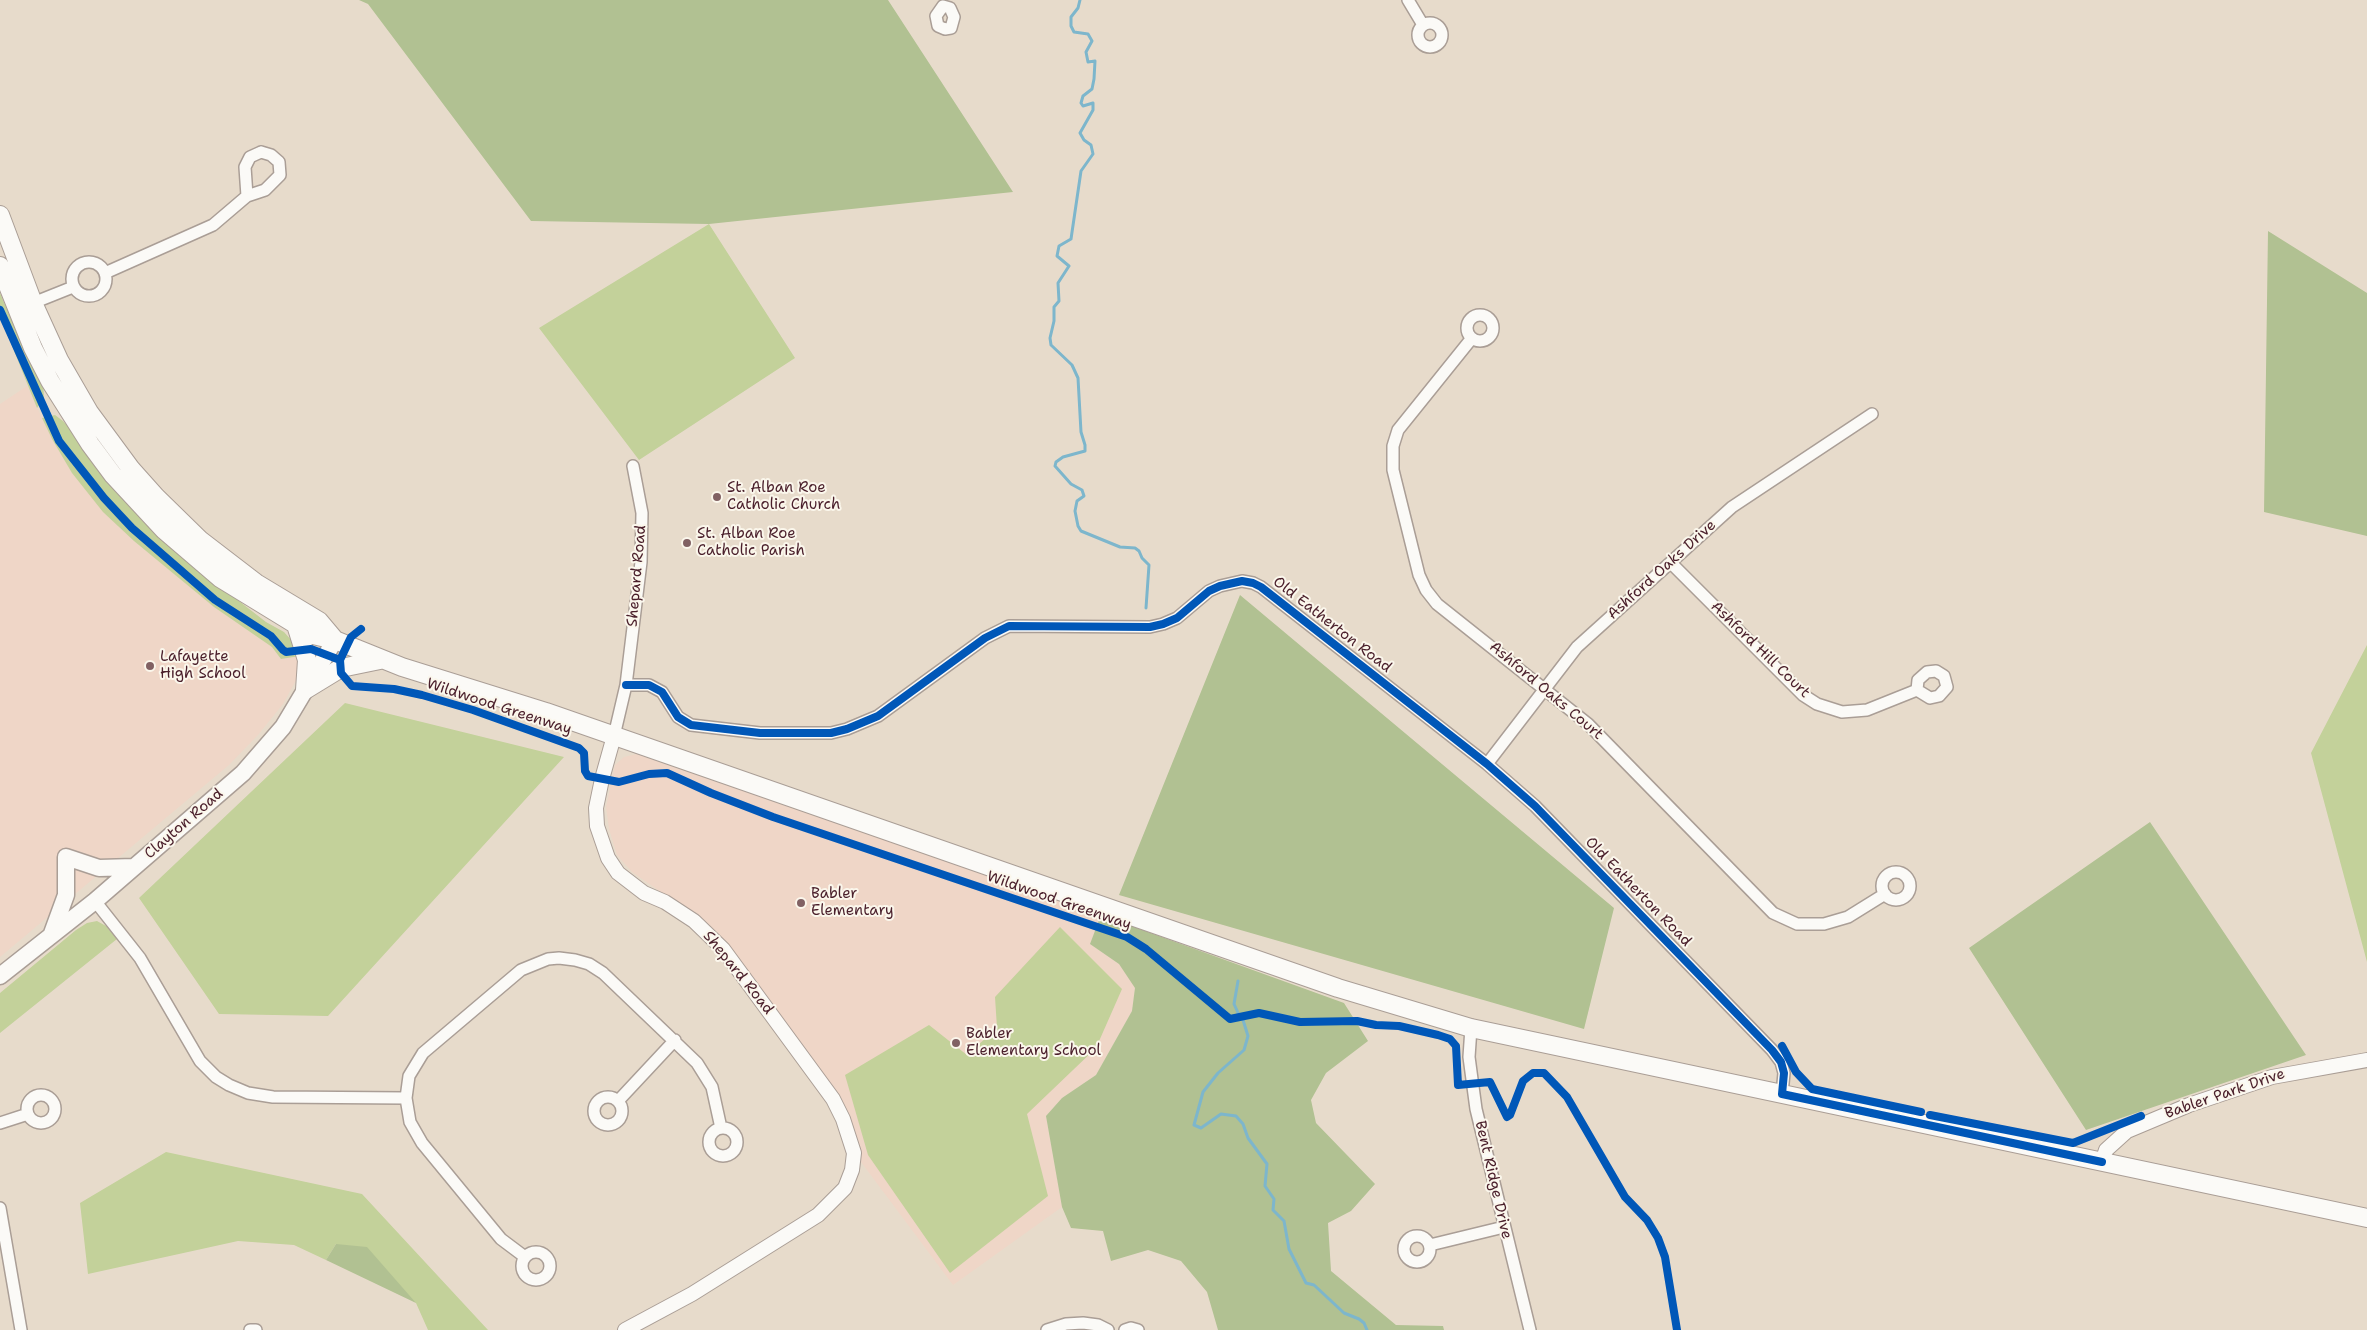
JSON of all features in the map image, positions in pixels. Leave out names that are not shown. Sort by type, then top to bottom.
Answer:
[{"type":"main road","points":[[0,215],[33,303],[59,360],[89,412],[108,439],[156,498],[194,535],[256,583],[319,621],[335,640]]},
{"type":"main road","points":[[0,266],[33,348],[50,381],[85,437],[113,474],[164,530],[192,556],[220,578],[313,635],[335,640],[380,660],[546,712],[1338,988],[1471,1028],[2367,1218]]},
{"type":"main road","points":[[8,286],[33,303]]},
{"type":"main road","points":[[296,626],[307,660],[305,690]]},
{"type":"main road","name":"Clayton Road","points":[[0,976],[95,901],[248,768],[283,727],[335,640]]},
{"type":"main road","points":[[305,690],[341,668],[380,660]]},
{"type":"main road","points":[[51,936],[66,895],[66,857],[99,868],[134,867]]},
{"type":"street","points":[[1408,0],[1423,25]]},
{"type":"street","points":[[105,273],[213,225],[247,196]]},
{"type":"street","points":[[94,263],[100,266],[105,273],[105,285],[101,292],[94,296],[81,295],[73,287],[72,275],[82,264],[94,263]]},
{"type":"street","points":[[33,303],[73,287]]},
{"type":"street","name":"Ashford Oaks Court","points":[[1472,338],[1398,430],[1394,446],[1394,470],[1420,575],[1426,590],[1437,604],[1544,687],[1588,724],[1773,913],[1797,924],[1824,924],[1848,917],[1885,894]]},
{"type":"street","name":"Ashford Oaks Drive","points":[[1487,764],[1544,687],[1577,647],[1732,507],[1872,414]]},
{"type":"street","name":"Shepard Road","points":[[624,1330],[692,1294],[818,1215],[844,1188],[852,1170],[854,1153],[843,1119],[833,1099],[723,949],[694,921],[666,902],[644,893],[618,873],[608,858],[597,826],[596,808],[626,685],[639,583],[642,532],[641,503],[633,466]]},
{"type":"street","name":"Ashford Hill Court","points":[[1671,563],[1803,695],[1817,704],[1842,712],[1855,712],[1867,710],[1917,690]]},
{"type":"street","name":"Old Eatherton Road","points":[[626,685],[650,685],[662,692],[678,717],[691,725],[760,733],[831,733],[848,729],[878,716],[985,638],[1009,626],[1020,624],[1137,628],[1157,626],[1176,618],[1209,591],[1242,581],[1261,587],[1487,764],[1535,806],[1772,1050],[1781,1062],[1784,1073],[1782,1094]]},
{"type":"street","points":[[95,901],[140,958],[200,1061],[229,1085],[248,1093],[273,1097],[406,1098]]},
{"type":"street","points":[[525,1258],[501,1239],[422,1143],[410,1122],[406,1098],[409,1076],[423,1052],[521,970],[548,959],[575,960],[595,967],[691,1056],[706,1076],[716,1102],[721,1128]]},
{"type":"street","name":"Bent Ridge Drive","points":[[1471,1028],[1469,1057],[1472,1084],[1504,1227],[1530,1330]]},
{"type":"street","points":[[618,1101],[675,1040]]},
{"type":"street","name":"Babler Park Drive","points":[[2102,1162],[2106,1150],[2127,1131],[2189,1105],[2272,1077],[2367,1060]]},
{"type":"street","points":[[0,1123],[28,1114]]},
{"type":"street","points":[[0,1208],[21,1330]]},
{"type":"street","points":[[1430,1245],[1504,1227]]},
{"type":"street","points":[[1046,1330],[1066,1324],[1083,1323],[1098,1325],[1108,1330]]},
{"type":"street","points":[[1125,1330],[1131,1328],[1138,1330]]},
{"type":"street","points":[[250,1330],[256,1330]]},
{"type":"shaded area","name":"Lafayette High School","points":[[27,386],[52,439],[72,473],[134,541],[214,607],[272,647],[281,659],[300,656],[300,673],[283,704],[258,735],[229,765],[0,957],[0,404]]},
{"type":"shaded area","name":"Babler Elementary School","points":[[637,754],[1101,915],[1090,944],[1119,964],[1135,987],[1132,1011],[1096,1075],[1062,1098],[1046,1116],[1062,1207],[953,1285],[861,1162],[859,1148],[737,959],[668,897],[632,872],[617,855],[609,829],[606,807],[615,765],[624,757]]},
{"type":"green space","points":[[359,0],[888,0],[1013,192],[709,224],[531,221],[368,4]]},
{"type":"green space","points":[[709,224],[795,358],[639,460],[539,328]]},
{"type":"green space","points":[[2268,231],[2367,293],[2367,536],[2264,512]]},
{"type":"green space","points":[[0,293],[11,319],[43,378],[44,399],[37,408],[0,316]]},
{"type":"green space","points":[[55,415],[63,421],[204,574],[266,622],[284,632],[293,642],[300,656],[281,659],[272,647],[214,607],[134,541],[103,512],[72,473],[42,418]]},
{"type":"green space","points":[[1240,595],[1614,908],[1584,1029],[1119,895]]},
{"type":"green space","points":[[2367,645],[2367,962],[2311,753]]},
{"type":"green space","points":[[345,703],[564,757],[328,1016],[219,1014],[139,898]]},
{"type":"green space","points":[[2150,822],[2306,1055],[2086,1130],[1969,948]]},
{"type":"green space","points":[[1101,915],[1344,1003],[1368,1041],[1326,1073],[1311,1100],[1316,1123],[1375,1184],[1351,1211],[1328,1223],[1331,1271],[1396,1325],[1443,1326],[1444,1330],[1218,1330],[1207,1292],[1181,1261],[1148,1250],[1111,1261],[1103,1231],[1071,1228],[1062,1207],[1046,1116],[1062,1098],[1096,1075],[1132,1011],[1135,988],[1119,964],[1090,944]]},
{"type":"green space","points":[[97,921],[106,926],[117,939],[0,1033],[0,993],[76,930],[87,923]]},
{"type":"green space","points":[[1060,927],[1122,989],[1096,1048],[1027,1114],[1048,1196],[950,1273],[868,1155],[845,1075],[929,1025],[967,1055],[997,1028],[995,997]]},
{"type":"green space","points":[[166,1152],[362,1194],[488,1330],[428,1330],[416,1303],[336,1244],[326,1260],[294,1245],[238,1241],[88,1274],[80,1203]]},
{"type":"green space","points":[[336,1244],[367,1247],[416,1303],[326,1260]]},
{"type":"waterway","points":[[1080,0],[1078,8],[1071,17],[1071,26],[1074,32],[1088,34],[1092,41],[1086,52],[1088,62],[1095,61],[1092,89],[1083,96],[1081,103],[1083,106],[1093,103],[1093,110],[1080,133],[1084,140],[1091,145],[1093,154],[1081,171],[1071,239],[1059,246],[1057,256],[1069,266],[1058,283],[1059,301],[1054,307],[1054,321],[1050,338],[1051,345],[1072,365],[1078,378],[1081,432],[1085,451],[1063,457],[1056,462],[1055,466],[1071,484],[1082,490],[1084,496],[1077,501],[1075,511],[1081,531],[1120,547],[1135,548],[1149,565],[1146,608]]},
{"type":"waterway","points":[[1238,981],[1234,1004],[1239,1015]]},
{"type":"waterway","points":[[1243,1020],[1248,1036],[1244,1050],[1218,1073],[1203,1092],[1194,1125],[1201,1128],[1221,1114],[1236,1116],[1243,1124],[1248,1138],[1267,1164],[1265,1186],[1274,1199],[1273,1210],[1284,1221],[1289,1249],[1306,1283],[1314,1285],[1344,1313],[1359,1319],[1364,1323],[1367,1330]]},
{"type":"cycle path","points":[[0,310],[59,441],[104,498],[132,528],[215,600],[271,636],[286,652],[311,649],[340,660]]},
{"type":"cycle path","points":[[626,685],[649,685],[662,692],[678,717],[691,725],[760,733],[831,733],[847,729],[878,716],[985,638],[1009,626],[1150,627],[1177,618],[1209,591],[1220,586],[1242,581],[1253,583],[1261,587],[1487,764],[1535,806],[1772,1050],[1781,1062],[1784,1073],[1782,1094],[2102,1162]]},
{"type":"cycle path","name":"Wildwood Greenway","points":[[361,629],[351,637],[340,660],[341,673],[352,686],[394,689],[473,710],[579,748],[584,753],[585,771],[588,776],[619,782],[649,774],[667,773],[711,793],[773,817],[1127,937],[1146,949],[1230,1019],[1259,1013],[1300,1022],[1357,1021],[1376,1025],[1399,1026],[1450,1039],[1456,1046],[1458,1085],[1490,1082],[1507,1117],[1510,1115],[1523,1081],[1533,1073],[1544,1073],[1567,1097],[1625,1197],[1647,1220],[1658,1238],[1665,1257],[1677,1330]]},
{"type":"cycle path","points":[[1782,1046],[1796,1072],[1812,1089],[1921,1112]]},
{"type":"cycle path","points":[[1930,1115],[2073,1143],[2141,1116]]},
{"type":"place","name":"St. Alban Roe Catholic Church","points":[[717,497]]},
{"type":"place","name":"St. Alban Roe Catholic Parish","points":[[687,543]]},
{"type":"place","name":"Lafayette High School","points":[[150,666]]},
{"type":"place","name":"Babler Elementary","points":[[801,903]]},
{"type":"place","name":"Babler Elementary School","points":[[956,1043]]}]
